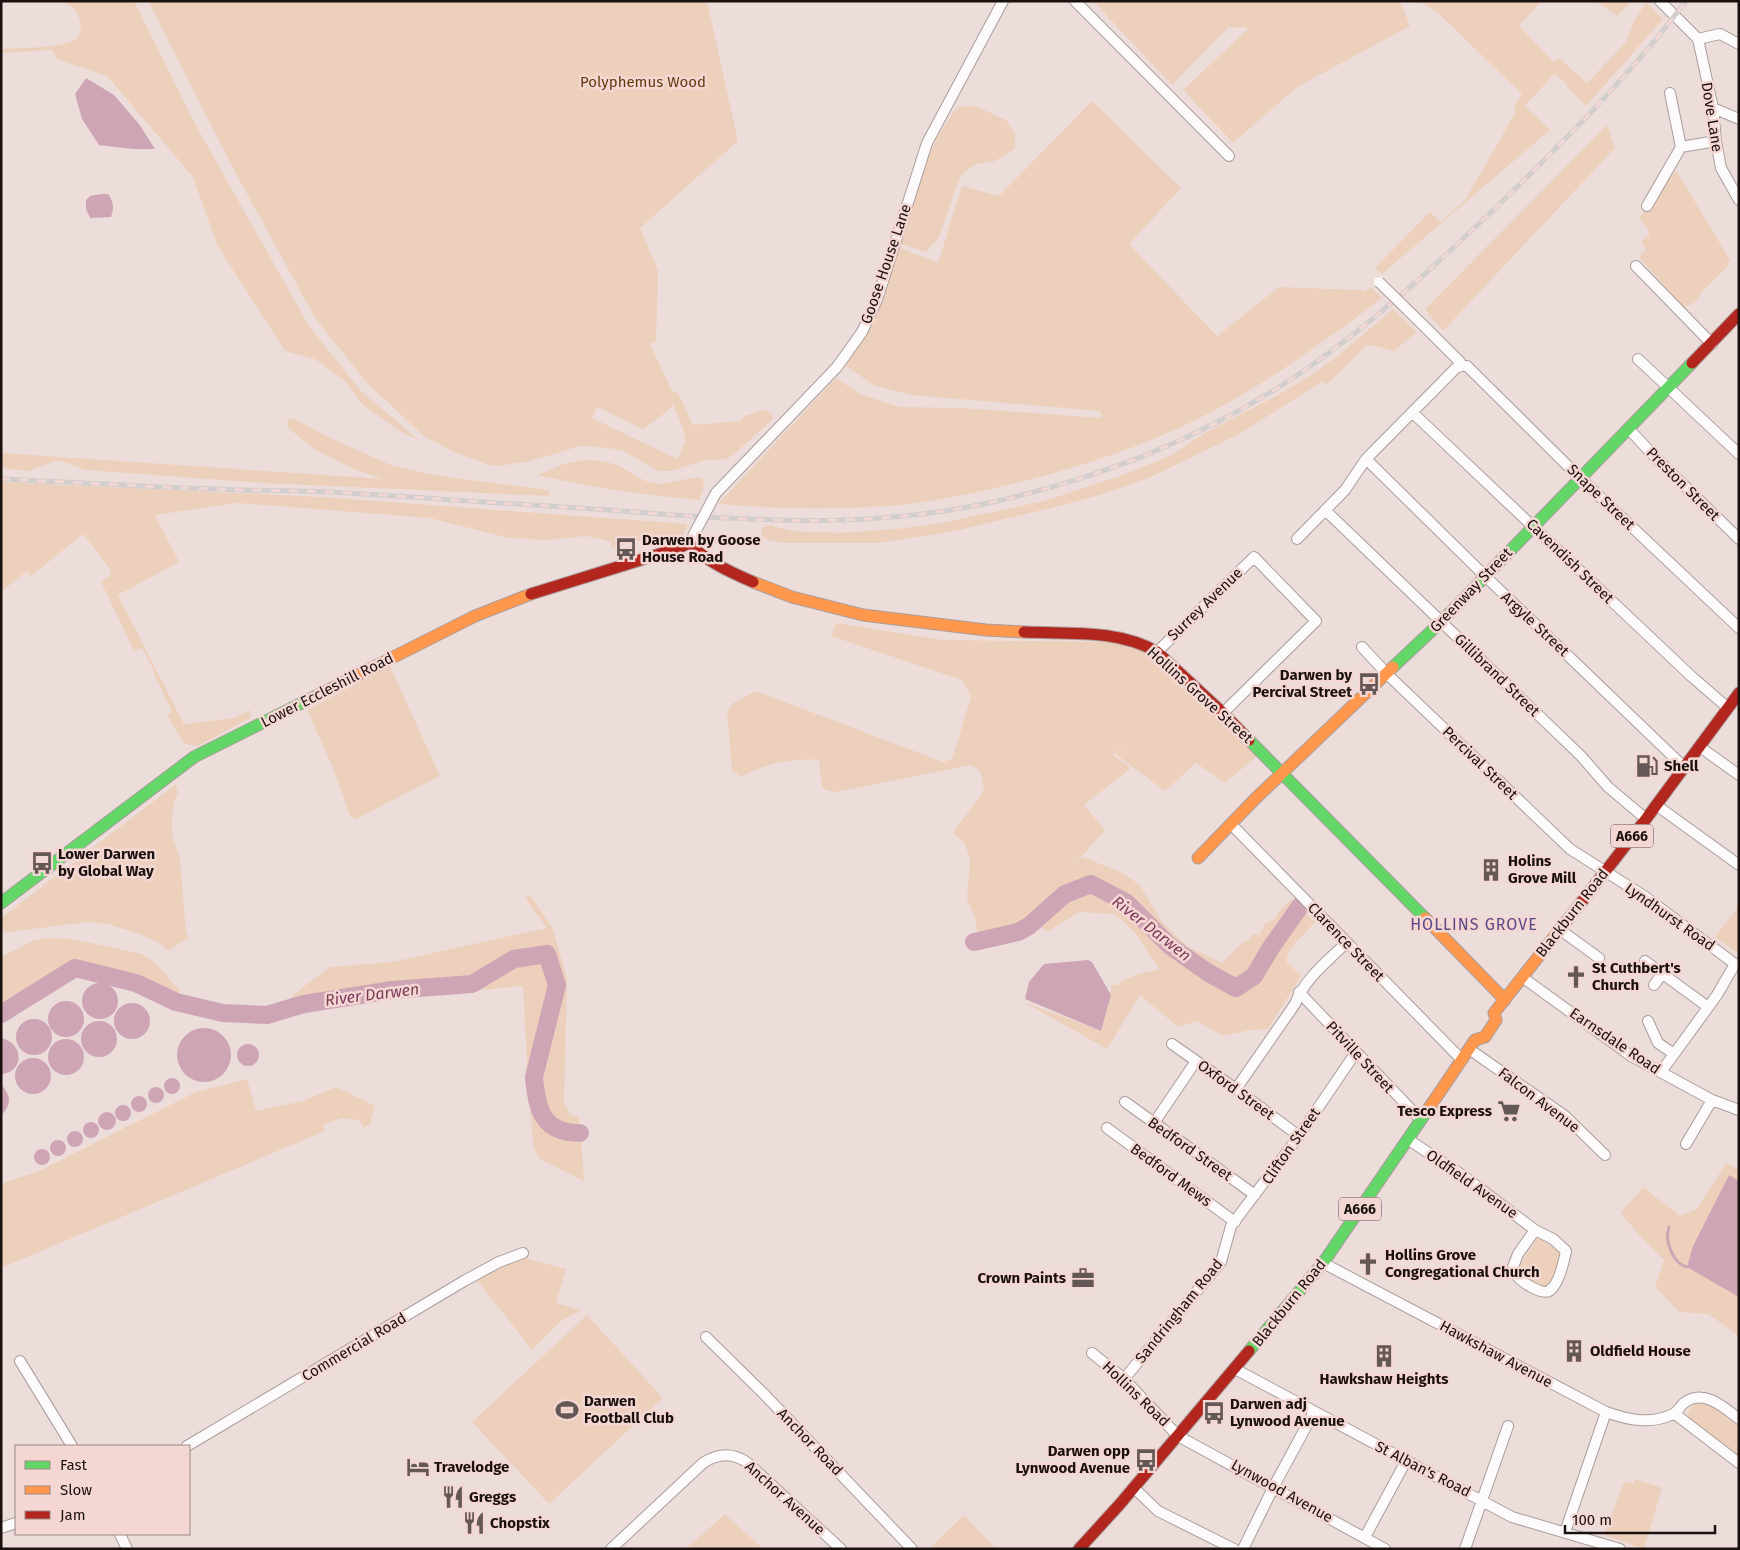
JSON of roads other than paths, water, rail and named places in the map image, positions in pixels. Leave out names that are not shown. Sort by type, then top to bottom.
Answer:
[{"type":"main road","name":"Greenway Street","points":[[1198,858],[1283,773],[1442,621],[1739,314]]},
{"type":"main road","name":"Hollins Grove Street","points":[[690,540],[698,553],[726,570],[760,585],[792,597],[864,615],[986,630],[1116,636],[1147,646],[1157,652],[1223,713],[1505,1000]]},
{"type":"main road","name":"Lower Eccleshill Road","points":[[1,903],[194,758],[476,616],[542,590],[679,548],[690,540]]},
{"type":"main road","name":"Blackburn Road","points":[[1079,1549],[1134,1488],[1323,1263],[1462,1060],[1488,1014],[1494,1013],[1505,1000],[1646,819],[1739,693]]},
{"type":"main road","name":"Blackburn Road","points":[[1475,1036],[1485,1037],[1496,1020],[1494,1013]]},
{"type":"street","name":"Goose House Lane","points":[[690,540],[716,493],[836,369],[862,332],[877,300],[927,143],[1003,1]]},
{"type":"street","points":[[1075,1],[1229,156]]},
{"type":"street","points":[[1660,1],[1694,35],[1720,34],[1739,44]]},
{"type":"street","name":"Dove Lane","points":[[1694,35],[1713,108],[1721,168],[1739,200]]},
{"type":"street","points":[[1647,206],[1681,148],[1670,93]]},
{"type":"street","points":[[1713,108],[1739,119]]},
{"type":"street","points":[[1681,148],[1716,141]]},
{"type":"street","points":[[1636,266],[1712,344]]},
{"type":"street","name":"Snape Street","points":[[1379,282],[1462,366],[1471,368],[1580,478],[1736,625]]},
{"type":"street","points":[[1638,359],[1739,454]]},
{"type":"street","points":[[1297,539],[1345,490],[1366,459],[1456,368],[1462,366]]},
{"type":"street","name":"Cavendish Street","points":[[1413,413],[1677,663],[1728,708]]},
{"type":"street","name":"Preston Street","points":[[1629,429],[1739,539]]},
{"type":"street","name":"Argyle Street","points":[[1366,459],[1484,576],[1684,767]]},
{"type":"street","name":"Gillibrand Street","points":[[1325,510],[1581,756],[1608,787],[1646,819]]},
{"type":"street","name":"Surrey Avenue","points":[[1157,652],[1254,557],[1316,621],[1223,713]]},
{"type":"street","name":"Percival Street","points":[[1362,647],[1570,849],[1605,872]]},
{"type":"street","points":[[1700,746],[1739,775]]},
{"type":"street","points":[[1656,805],[1739,865]]},
{"type":"street","name":"Clarence Street","points":[[1231,824],[1462,1060]]},
{"type":"street","name":"Lyndhurst Road","points":[[1605,872],[1644,896],[1735,964],[1708,1007]]},
{"type":"street","points":[[1559,929],[1599,958]]},
{"type":"street","points":[[1236,1089],[1284,1021],[1295,1004],[1299,992],[1347,942]]},
{"type":"street","points":[[1645,962],[1708,1007],[1661,1072]]},
{"type":"street","points":[[1654,985],[1662,974]]},
{"type":"street","name":"Earnsdale Road","points":[[1522,977],[1632,1056],[1712,1100],[1739,1110]]},
{"type":"street","name":"Pitville Street","points":[[1299,992],[1421,1120]]},
{"type":"street","points":[[1648,1022],[1658,1043],[1674,1054]]},
{"type":"street","name":"Falcon Avenue","points":[[1475,1036],[1565,1116],[1605,1155]]},
{"type":"street","name":"Oxford Street","points":[[1172,1044],[1299,1136]]},
{"type":"street","name":"Clifton Street","points":[[1228,1241],[1231,1226],[1299,1136],[1356,1052]]},
{"type":"street","points":[[1154,1123],[1196,1061]]},
{"type":"street","points":[[1686,1144],[1712,1100]]},
{"type":"street","name":"Bedford Street","points":[[1125,1102],[1255,1196]]},
{"type":"street","name":"Bedford Mews","points":[[1107,1128],[1235,1222]]},
{"type":"street","name":"Oldfield Avenue","points":[[1408,1140],[1465,1177],[1535,1230],[1553,1239],[1566,1251],[1563,1267],[1555,1284],[1550,1291],[1546,1292],[1537,1290],[1518,1277],[1513,1267],[1518,1254],[1535,1230]]},
{"type":"street","name":"Sandringham Road","points":[[1124,1379],[1221,1262],[1228,1241]]},
{"type":"street","name":"Commercial Road","points":[[189,1445],[464,1281],[499,1262],[523,1253]]},
{"type":"street","name":"Hawkshaw Avenue","points":[[1323,1263],[1606,1412],[1621,1418],[1639,1421],[1652,1420],[1675,1414],[1684,1403],[1692,1399],[1705,1398],[1712,1400],[1739,1419]]},
{"type":"street","name":"Anchor Road","points":[[706,1337],[763,1393],[912,1549]]},
{"type":"street","name":"Hollins Road","points":[[1092,1353],[1124,1379],[1178,1436]]},
{"type":"street","points":[[20,1361],[71,1445]]},
{"type":"street","name":"St Alban's Road","points":[[1235,1369],[1512,1517],[1620,1549]]},
{"type":"street","points":[[1243,1549],[1314,1412]]},
{"type":"street","points":[[1565,1532],[1606,1412]]},
{"type":"street","points":[[1675,1414],[1739,1463]]},
{"type":"street","points":[[1465,1549],[1508,1426]]},
{"type":"street","name":"Lynwood Avenue","points":[[1178,1436],[1274,1486],[1385,1549]]},
{"type":"street","name":"Anchor Avenue","points":[[616,1547],[703,1463],[715,1456],[729,1455],[740,1458],[749,1464],[841,1549]]},
{"type":"street","points":[[1365,1537],[1406,1461]]},
{"type":"street","points":[[1134,1488],[1158,1511],[1234,1549]]},
{"type":"street","points":[[1,1528],[15,1523]]},
{"type":"waterway","name":"River Darwen","points":[[974,942],[1018,932],[1029,926],[1065,894],[1091,884],[1127,903],[1170,946],[1207,972],[1236,988],[1254,976],[1272,946],[1301,905]]},
{"type":"waterway","name":"River Darwen","points":[[1,1014],[75,968],[136,983],[176,1002],[223,1013],[267,1015],[304,1004],[392,990],[472,984],[514,959],[547,954],[557,985],[534,1077],[537,1099],[544,1117],[550,1124],[557,1129],[580,1133]]},
{"type":"waterway","points":[[1669,1227],[1668,1238],[1671,1251],[1678,1261],[1687,1267]]},
{"type":"railway","points":[[1,479],[190,488],[329,492],[737,519],[781,520],[869,519],[913,515],[958,509],[1039,491],[1113,467],[1185,438],[1254,402],[1318,361],[1406,291],[1489,214],[1583,121],[1646,51],[1686,1]]},
{"type":"place","name":"Darwen by Goose House Road","points":[[626,549]]},
{"type":"place","name":"Darwen by Percival Street","points":[[1369,684]]},
{"type":"place","name":"Shell","points":[[1647,766]]},
{"type":"place","name":"Lower Darwen by Global Way","points":[[42,863]]},
{"type":"place","name":"Holins Grove Mill","points":[[1491,870]]},
{"type":"place","name":"St Cuthbert's Church","points":[[1576,977]]},
{"type":"place","name":"Tesco Express","points":[[1509,1111]]},
{"type":"place","name":"Hollins Grove Congregational Church","points":[[1368,1264]]},
{"type":"place","name":"Crown Paints","points":[[1083,1278]]},
{"type":"place","name":"Oldfield House","points":[[1574,1351]]},
{"type":"place","name":"Hawkshaw Heights","points":[[1384,1356]]},
{"type":"place","name":"Darwen Football Club","points":[[567,1410]]},
{"type":"place","name":"Darwen adj Lynwood Avenue","points":[[1214,1413]]},
{"type":"place","name":"Darwen opp Lynwood Avenue","points":[[1146,1460]]},
{"type":"place","name":"Travelodge","points":[[418,1467]]},
{"type":"place","name":"Greggs","points":[[453,1497]]},
{"type":"place","name":"Chopstix","points":[[474,1523]]},
{"type":"district","name":"HOLLINS GROVE","points":[[1474,924]]},
{"type":"park label","name":"Polyphemus Wood","points":[[643,82]]}]
